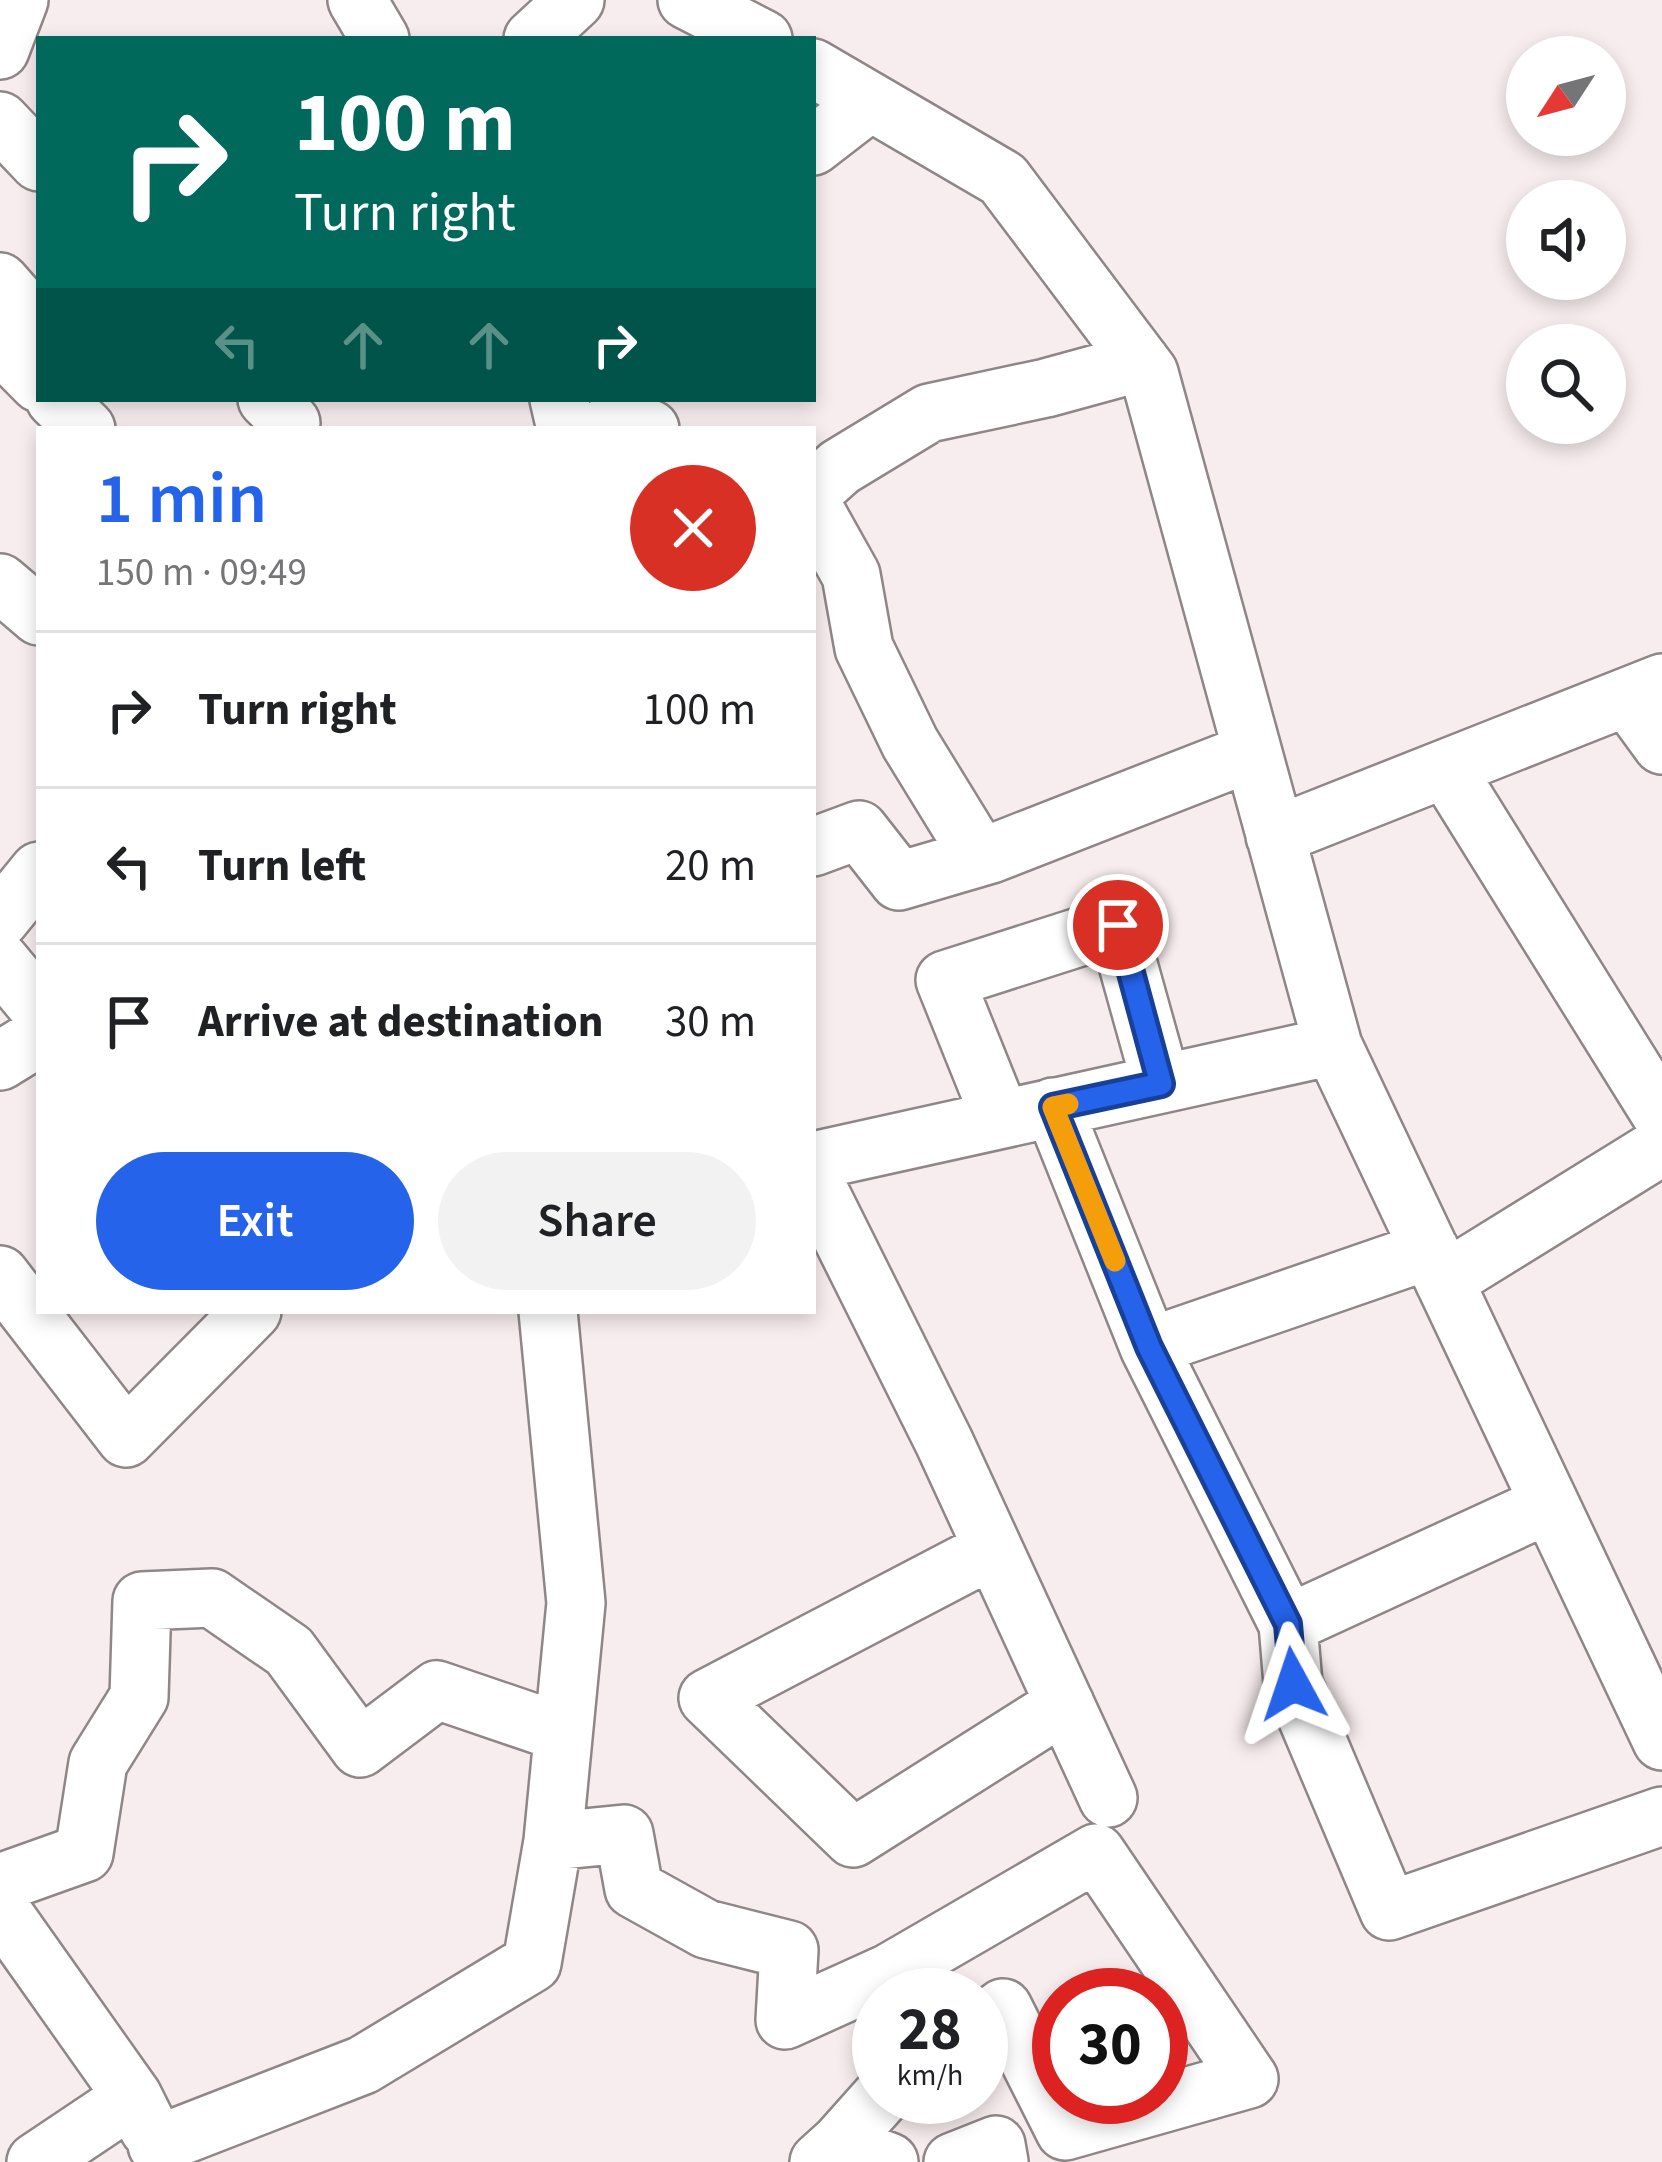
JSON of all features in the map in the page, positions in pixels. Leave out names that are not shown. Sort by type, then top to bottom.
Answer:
[{"type":"street","points":[[0,50],[19,0]]},
{"type":"street","points":[[357,0],[378,36]]},
{"type":"street","points":[[536,36],[575,0]]},
{"type":"street","points":[[687,0],[757,36]]},
{"type":"street","points":[[816,70],[1004,179],[1149,373],[1333,1046],[1662,1742]]},
{"type":"street","points":[[816,144],[871,101]]},
{"type":"street","points":[[0,121],[36,159]]},
{"type":"street","points":[[0,283],[22,307],[15,365]]},
{"type":"street","points":[[816,488],[840,467],[929,413],[1141,362]]},
{"type":"street","points":[[59,402],[83,426]]},
{"type":"street","points":[[271,402],[291,423],[287,426]]},
{"type":"street","points":[[570,422],[622,416],[644,426]]},
{"type":"street","points":[[816,512],[851,575],[864,648],[873,667],[910,743],[980,857]]},
{"type":"street","points":[[1275,836],[1644,690],[1662,745]]},
{"type":"street","points":[[816,846],[859,830],[899,881],[980,857],[1252,752]]},
{"type":"street","points":[[1446,769],[1662,1116]]},
{"type":"street","points":[[0,919],[36,875]]},
{"type":"street","points":[[1161,1084],[1118,925],[945,980],[1027,1113],[1288,1624],[1293,1684],[1389,1911],[1662,1816]]},
{"type":"street","points":[[0,961],[36,1004]]},
{"type":"street","points":[[0,1061],[36,1039]]},
{"type":"street","points":[[816,1160],[1333,1046]]},
{"type":"street","points":[[1149,1347],[1437,1265],[1662,1146]]},
{"type":"street","points":[[816,1185],[944,1442],[1108,1798]]},
{"type":"street","points":[[0,1275],[126,1438],[249,1314]]},
{"type":"street","points":[[37,2162],[152,2135],[363,2066],[532,1963],[553,1841],[576,1603],[548,1314]]},
{"type":"street","points":[[1288,1624],[1549,1504]]},
{"type":"street","points":[[994,1549],[708,1698],[853,1838],[1065,1704]]},
{"type":"street","points":[[0,1883],[84,1852],[98,1763],[139,1697],[142,1601],[212,1598],[289,1651],[360,1748],[437,1690],[563,1732]]},
{"type":"street","points":[[553,1841],[624,1834],[634,1889],[706,1929],[789,1950],[784,2020],[852,1989]]},
{"type":"street","points":[[896,1968],[1096,1853],[1249,2079],[1066,2131],[1008,2018]]},
{"type":"street","points":[[0,1909],[152,2135]]},
{"type":"street","points":[[849,2156],[866,2124]]},
{"type":"street","points":[[953,2162],[996,2145],[1000,2162]]},
{"type":"slow traffic","points":[[1068,1104],[1053,1107],[1115,1261]]},
{"type":"route","points":[[1118,925],[1161,1084],[1053,1107],[1149,1347],[1288,1624],[1293,1684]]}]
